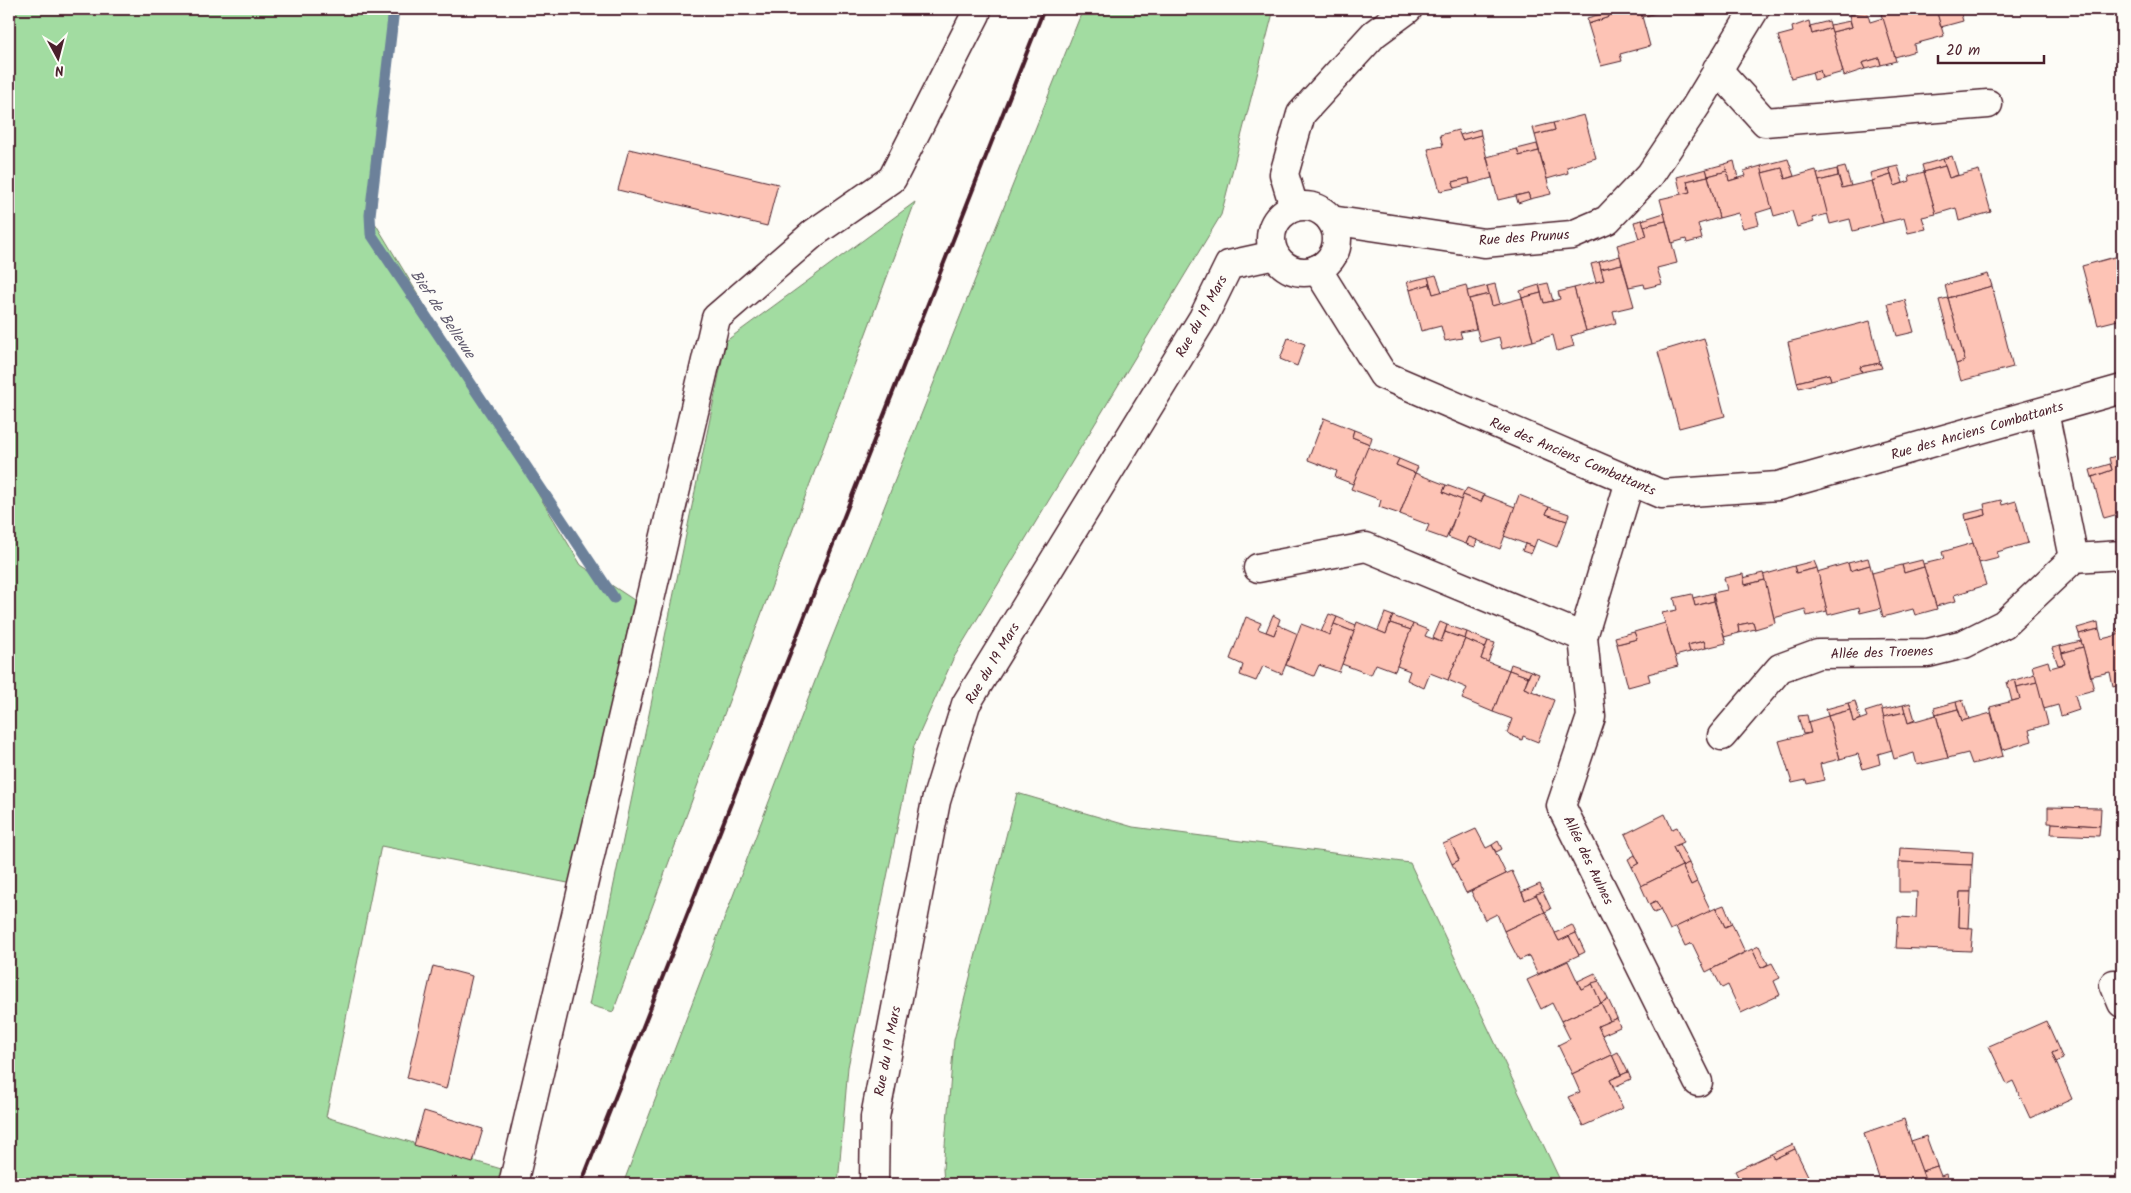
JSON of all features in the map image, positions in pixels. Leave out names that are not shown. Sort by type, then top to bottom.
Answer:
[{"type":"street","points":[[513,1184],[716,318],[814,233],[892,179],[977,9]]},
{"type":"street","points":[[1294,207],[1284,174],[1302,114],[1374,34],[1408,9]]},
{"type":"street","name":"Rue des Prunus","points":[[1331,220],[1484,243],[1572,235],[1607,220],[1650,175],[1696,106],[1755,9]]},
{"type":"street","points":[[1717,69],[1765,122],[1988,104]]},
{"type":"street","points":[[1312,206],[1323,212],[1331,220],[1336,230],[1336,243],[1333,254],[1326,263],[1317,269],[1306,272],[1292,270],[1282,264],[1274,255],[1271,244],[1274,227],[1284,212],[1294,207],[1312,206]]},
{"type":"street","name":"Rue du 19 Mars","points":[[874,1184],[875,1117],[936,801],[966,704],[1203,318],[1230,266],[1274,255]]},
{"type":"street","name":"Rue des Anciens Combattants","points":[[1317,269],[1383,375],[1661,494],[1778,486],[2122,389]]},
{"type":"street","points":[[2044,412],[2074,558],[2122,555]]},
{"type":"street","name":"Allée des Aulnes","points":[[1630,481],[1583,637],[1591,717],[1562,806],[1698,1082]]},
{"type":"street","points":[[1258,568],[1366,547],[1583,637]]},
{"type":"street","name":"Allée des Troenes","points":[[1722,736],[1780,668],[1818,654],[1928,653],[1964,644],[2004,624],[2074,558]]},
{"type":"green space","points":[[9,9],[391,9],[372,218],[581,565],[634,600],[573,884],[381,846],[326,1117],[508,1171],[503,1184],[9,1184]]},
{"type":"green space","points":[[1083,9],[1274,9],[1221,215],[953,659],[914,746],[848,1067],[838,1184],[623,1184],[820,668]]},
{"type":"green space","points":[[915,202],[613,1012],[589,1005],[726,341]]},
{"type":"green space","points":[[1017,793],[1133,827],[1410,863],[1559,1178],[1549,1184],[944,1184],[943,1169],[954,1040]]},
{"type":"building","points":[[1607,9],[1640,9],[1650,46],[1620,54],[1622,61],[1601,66],[1588,24],[1609,17]]},
{"type":"building","points":[[1640,9],[1662,9],[1663,11],[1642,17]]},
{"type":"building","points":[[1902,9],[1936,9],[1944,36],[1914,44],[1915,51],[1895,57],[1881,14]]},
{"type":"building","points":[[1936,9],[1981,9],[1961,14],[1963,21],[1941,27]]},
{"type":"building","points":[[1867,11],[1870,22],[1883,18],[1896,61],[1881,65],[1879,58],[1862,63],[1865,69],[1844,76],[1832,32],[1852,27],[1849,15]]},
{"type":"building","points":[[1608,12],[1609,17],[1588,24],[1587,18]]},
{"type":"building","points":[[1809,21],[1812,34],[1831,28],[1843,72],[1822,78],[1820,70],[1791,78],[1778,36],[1793,32],[1792,27]]},
{"type":"building","points":[[1829,21],[1831,28],[1812,34],[1810,26]]},
{"type":"building","points":[[1850,21],[1852,27],[1832,32],[1830,25]]},
{"type":"building","points":[[1879,58],[1881,65],[1865,69],[1862,63]]},
{"type":"building","points":[[1820,70],[1822,78],[1814,80],[1812,72]]},
{"type":"building","points":[[1584,115],[1596,158],[1567,167],[1568,173],[1547,179],[1535,135],[1555,130],[1553,123]]},
{"type":"building","points":[[1553,123],[1555,130],[1535,135],[1533,128]]},
{"type":"building","points":[[1480,129],[1481,135],[1462,140],[1460,135]]},
{"type":"building","points":[[1458,130],[1462,140],[1481,135],[1492,178],[1470,184],[1469,178],[1453,182],[1455,188],[1440,191],[1428,149],[1443,146],[1440,135]]},
{"type":"building","points":[[1537,144],[1539,151],[1519,156],[1517,149]]},
{"type":"building","points":[[629,149],[778,184],[767,226],[618,190]]},
{"type":"building","points":[[1517,149],[1519,156],[1539,151],[1551,194],[1530,199],[1528,193],[1498,200],[1487,157]]},
{"type":"building","points":[[1952,156],[1958,175],[1949,178],[1943,159]]},
{"type":"building","points":[[1788,159],[1794,176],[1785,179],[1782,168],[1762,173],[1761,166]]},
{"type":"building","points":[[1943,159],[1945,166],[1924,172],[1922,165]]},
{"type":"building","points":[[1734,161],[1738,178],[1729,181],[1725,164]]},
{"type":"building","points":[[1725,164],[1727,171],[1708,176],[1706,169]]},
{"type":"building","points":[[1761,166],[1772,208],[1756,213],[1759,224],[1743,228],[1738,213],[1719,218],[1708,176],[1727,171],[1729,181],[1746,176],[1744,171]]},
{"type":"building","points":[[1898,166],[1903,183],[1895,186],[1889,168]]},
{"type":"building","points":[[1945,166],[1949,178],[1979,170],[1991,212],[1959,221],[1956,208],[1936,214],[1924,172]]},
{"type":"building","points":[[1845,167],[1851,186],[1842,188],[1837,169]]},
{"type":"building","points":[[1782,168],[1785,179],[1816,170],[1828,214],[1812,218],[1814,222],[1797,227],[1792,211],[1774,216],[1762,173]]},
{"type":"building","points":[[1889,168],[1891,175],[1872,181],[1870,173]]},
{"type":"building","points":[[1706,169],[1708,176],[1687,181],[1690,192],[1681,194],[1677,177]]},
{"type":"building","points":[[1837,169],[1838,176],[1819,181],[1817,174]]},
{"type":"building","points":[[1924,172],[1936,214],[1922,217],[1926,229],[1908,233],[1904,218],[1883,223],[1872,181],[1891,175],[1895,186],[1910,181],[1909,176]]},
{"type":"building","points":[[1708,176],[1719,218],[1698,224],[1702,239],[1687,243],[1686,239],[1672,243],[1660,199],[1690,192],[1687,181]]},
{"type":"building","points":[[1838,176],[1842,188],[1872,181],[1883,223],[1853,231],[1850,219],[1830,224],[1819,181]]},
{"type":"building","points":[[1469,178],[1470,184],[1455,188],[1453,182]]},
{"type":"building","points":[[1528,193],[1530,199],[1518,203],[1516,196]]},
{"type":"building","points":[[1664,213],[1666,221],[1644,226],[1642,220]]},
{"type":"building","points":[[1642,220],[1647,236],[1639,239],[1634,222]]},
{"type":"building","points":[[1666,221],[1677,263],[1657,268],[1662,284],[1645,288],[1644,284],[1629,287],[1617,245],[1647,236],[1644,226]]},
{"type":"building","points":[[2122,255],[2122,319],[2098,325],[2082,266]]},
{"type":"building","points":[[1620,256],[1622,264],[1601,269],[1599,262]]},
{"type":"building","points":[[1599,262],[1604,280],[1596,282],[1591,264]]},
{"type":"building","points":[[1622,264],[1634,306],[1613,311],[1616,323],[1586,331],[1574,288],[1604,280],[1601,269]]},
{"type":"building","points":[[1988,274],[1992,286],[1948,298],[1945,285]]},
{"type":"building","points":[[1436,275],[1442,292],[1433,294],[1428,277]]},
{"type":"building","points":[[1428,277],[1430,284],[1410,290],[1407,282]]},
{"type":"building","points":[[1548,283],[1553,301],[1544,303],[1539,285]]},
{"type":"building","points":[[1430,284],[1433,294],[1466,285],[1476,329],[1460,332],[1462,338],[1445,341],[1441,326],[1421,331],[1410,290]]},
{"type":"building","points":[[1495,284],[1500,304],[1492,306],[1487,286]]},
{"type":"building","points":[[1539,285],[1541,293],[1522,298],[1520,291]]},
{"type":"building","points":[[1487,286],[1489,294],[1469,299],[1467,291]]},
{"type":"building","points":[[1992,286],[2013,367],[1961,381],[1956,364],[1965,361],[1948,298]]},
{"type":"building","points":[[1574,288],[1586,331],[1571,336],[1574,346],[1557,351],[1553,335],[1533,341],[1522,298],[1541,293],[1544,303],[1560,299],[1558,292]]},
{"type":"building","points":[[1489,294],[1492,306],[1522,298],[1533,341],[1502,349],[1499,337],[1480,342],[1469,299]]},
{"type":"building","points":[[1948,298],[1965,361],[1956,364],[1939,300]]},
{"type":"building","points":[[1905,300],[1914,332],[1897,336],[1888,304]]},
{"type":"building","points":[[1870,321],[1880,363],[1860,367],[1862,372],[1831,380],[1829,374],[1797,382],[1788,342]]},
{"type":"building","points":[[1288,338],[1305,344],[1297,366],[1280,359]]},
{"type":"building","points":[[1704,338],[1725,416],[1679,428],[1658,352]]},
{"type":"building","points":[[1880,363],[1882,368],[1862,372],[1860,367]]},
{"type":"building","points":[[1829,374],[1831,380],[1799,388],[1797,382]]},
{"type":"building","points":[[1324,418],[1354,430],[1352,437],[1370,444],[1353,484],[1335,477],[1337,471],[1308,460]]},
{"type":"building","points":[[1354,430],[1372,437],[1370,444],[1352,437]]},
{"type":"building","points":[[1368,447],[1399,459],[1396,465],[1415,473],[1400,514],[1379,507],[1381,500],[1351,489]]},
{"type":"building","points":[[2122,454],[2122,513],[2104,518],[2092,477],[2112,470],[2109,458]]},
{"type":"building","points":[[1399,459],[1418,467],[1415,473],[1396,465]]},
{"type":"building","points":[[2110,464],[2112,470],[2092,477],[2090,470]]},
{"type":"building","points":[[1415,473],[1446,485],[1443,492],[1462,500],[1446,539],[1426,532],[1429,525],[1400,514]]},
{"type":"building","points":[[1446,485],[1465,492],[1462,500],[1443,492]]},
{"type":"building","points":[[1467,488],[1484,495],[1481,502],[1463,495]]},
{"type":"building","points":[[1463,495],[1481,502],[1484,495],[1515,507],[1500,549],[1469,537],[1466,544],[1448,537]]},
{"type":"building","points":[[1519,495],[1549,507],[1546,514],[1567,521],[1557,547],[1537,539],[1534,547],[1504,536]]},
{"type":"building","points":[[2001,500],[2002,505],[2016,501],[2028,543],[1997,552],[1999,558],[1979,563],[1966,520],[1986,515],[1984,504]]},
{"type":"building","points":[[1549,507],[1569,514],[1567,521],[1546,514]]},
{"type":"building","points":[[1985,509],[1986,515],[1966,520],[1965,514]]},
{"type":"building","points":[[1469,537],[1477,540],[1475,547],[1466,544]]},
{"type":"building","points":[[1973,543],[1986,585],[1954,595],[1956,601],[1936,606],[1923,564],[1944,559],[1942,552]]},
{"type":"building","points":[[1525,544],[1534,547],[1531,554],[1522,551]]},
{"type":"building","points":[[1868,558],[1870,565],[1850,571],[1848,563]]},
{"type":"building","points":[[1922,560],[1924,567],[1904,573],[1902,565]]},
{"type":"building","points":[[1814,561],[1817,568],[1796,573],[1794,566]]},
{"type":"building","points":[[1848,563],[1850,571],[1870,565],[1881,608],[1860,613],[1859,607],[1828,615],[1817,572]]},
{"type":"building","points":[[1902,565],[1904,573],[1924,567],[1937,609],[1915,615],[1913,609],[1883,617],[1872,573]]},
{"type":"building","points":[[1794,566],[1796,573],[1817,568],[1827,611],[1807,616],[1805,609],[1774,618],[1763,575]]},
{"type":"building","points":[[1763,573],[1765,580],[1745,585],[1743,578]]},
{"type":"building","points":[[1743,574],[1745,585],[1765,580],[1775,623],[1755,629],[1753,622],[1738,625],[1739,633],[1724,637],[1713,593],[1727,590],[1724,578]]},
{"type":"building","points":[[1713,593],[1714,601],[1695,606],[1693,598]]},
{"type":"building","points":[[1692,594],[1695,606],[1714,601],[1726,643],[1706,648],[1704,641],[1688,645],[1690,652],[1675,656],[1662,613],[1677,610],[1674,598]]},
{"type":"building","points":[[1385,613],[1393,616],[1386,634],[1378,631]]},
{"type":"building","points":[[1329,614],[1337,617],[1330,635],[1321,632]]},
{"type":"building","points":[[1273,615],[1280,619],[1274,635],[1266,632]]},
{"type":"building","points":[[1393,616],[1413,624],[1411,630],[1390,623]]},
{"type":"building","points":[[1246,617],[1261,623],[1258,629],[1274,635],[1278,625],[1298,634],[1282,674],[1263,666],[1256,681],[1240,675],[1243,665],[1230,659]]},
{"type":"building","points":[[1337,617],[1356,625],[1354,632],[1334,624]]},
{"type":"building","points":[[1357,622],[1386,634],[1390,623],[1411,630],[1395,671],[1376,664],[1371,675],[1342,664]]},
{"type":"building","points":[[1440,622],[1447,625],[1441,642],[1433,638]]},
{"type":"building","points":[[1753,622],[1755,629],[1739,633],[1738,625]]},
{"type":"building","points":[[2098,622],[2099,629],[2079,634],[2077,628]]},
{"type":"building","points":[[1665,623],[1678,666],[1648,674],[1650,681],[1628,687],[1617,644],[1637,639],[1634,632]]},
{"type":"building","points":[[1301,624],[1330,635],[1334,624],[1354,632],[1339,672],[1319,665],[1314,676],[1286,665]]},
{"type":"building","points":[[1413,624],[1428,630],[1425,636],[1441,642],[1445,632],[1465,639],[1448,680],[1430,673],[1424,688],[1407,680],[1410,671],[1397,666]]},
{"type":"building","points":[[1447,625],[1467,632],[1465,639],[1445,632]]},
{"type":"building","points":[[2122,628],[2122,684],[2113,687],[2110,672],[2091,676],[2079,634],[2099,629],[2102,639],[2118,635],[2116,629]]},
{"type":"building","points":[[1467,632],[1488,641],[1485,648],[1465,639]]},
{"type":"building","points":[[1634,632],[1637,639],[1617,644],[1615,637]]},
{"type":"building","points":[[1465,639],[1485,648],[1481,659],[1509,670],[1493,712],[1462,699],[1467,688],[1448,680]]},
{"type":"building","points":[[1488,641],[1495,643],[1488,662],[1481,659]]},
{"type":"building","points":[[1704,641],[1706,648],[1690,652],[1688,645]]},
{"type":"building","points":[[2081,641],[2083,647],[2062,653],[2060,646]]},
{"type":"building","points":[[2060,646],[2065,664],[2058,665],[2052,648]]},
{"type":"building","points":[[2083,647],[2094,690],[2075,695],[2079,710],[2061,716],[2058,705],[2044,709],[2032,666],[2048,661],[2050,668],[2065,664],[2062,653]]},
{"type":"building","points":[[1511,664],[1531,671],[1528,677],[1509,670]]},
{"type":"building","points":[[1509,670],[1528,677],[1524,688],[1554,700],[1538,742],[1523,736],[1522,740],[1507,733],[1512,719],[1493,712]]},
{"type":"building","points":[[1531,671],[1539,674],[1532,691],[1524,688]]},
{"type":"building","points":[[2035,674],[2037,682],[2017,687],[2015,680]]},
{"type":"building","points":[[2015,680],[2020,699],[2012,701],[2007,682]]},
{"type":"building","points":[[2037,682],[2048,724],[2029,730],[2032,741],[2002,750],[1990,707],[2020,699],[2017,687]]},
{"type":"building","points":[[1963,700],[1969,719],[1962,721],[1956,702]]},
{"type":"building","points":[[1855,701],[1860,719],[1853,722],[1848,703]]},
{"type":"building","points":[[1956,702],[1958,709],[1936,715],[1934,708]]},
{"type":"building","points":[[1848,703],[1850,710],[1828,716],[1826,709]]},
{"type":"building","points":[[1910,703],[1915,720],[1908,723],[1903,705]]},
{"type":"building","points":[[1903,705],[1905,712],[1883,717],[1882,710]]},
{"type":"building","points":[[1881,707],[1892,750],[1878,754],[1880,764],[1863,769],[1858,754],[1840,759],[1828,716],[1850,710],[1853,722],[1867,717],[1865,712]]},
{"type":"building","points":[[1958,709],[1962,721],[1991,713],[2003,756],[1972,764],[1968,753],[1948,758],[1936,715]]},
{"type":"building","points":[[1905,712],[1908,723],[1936,715],[1948,758],[1917,765],[1914,753],[1894,759],[1883,717]]},
{"type":"building","points":[[1807,715],[1811,733],[1803,734],[1798,716]]},
{"type":"building","points":[[1828,716],[1840,759],[1820,764],[1824,780],[1807,784],[1806,780],[1792,783],[1779,741],[1811,733],[1808,722]]},
{"type":"building","points":[[2048,807],[2101,808],[2100,826],[2048,823]]},
{"type":"building","points":[[1665,814],[1672,829],[1677,827],[1684,842],[1673,847],[1682,866],[1641,886],[1632,867],[1639,863],[1625,834]]},
{"type":"building","points":[[2052,823],[2100,826],[2099,836],[2051,834]]},
{"type":"building","points":[[1476,829],[1486,848],[1492,845],[1506,874],[1466,893],[1452,864],[1459,860],[1450,841]]},
{"type":"building","points":[[1450,841],[1459,860],[1452,864],[1443,844]]},
{"type":"building","points":[[1498,841],[1502,849],[1496,852],[1492,845]]},
{"type":"building","points":[[1679,844],[1689,863],[1682,866],[1673,847]]},
{"type":"building","points":[[1900,848],[1973,852],[1972,865],[1899,862]]},
{"type":"building","points":[[1635,855],[1639,863],[1632,867],[1628,859]]},
{"type":"building","points":[[1899,862],[1972,865],[1971,892],[1960,892],[1959,927],[1973,928],[1971,951],[1896,948],[1898,917],[1916,918],[1917,892],[1899,892]]},
{"type":"building","points":[[1689,863],[1697,882],[1691,885],[1682,866]]},
{"type":"building","points":[[1682,866],[1691,885],[1697,882],[1711,911],[1670,930],[1656,901],[1649,904],[1641,886]]},
{"type":"building","points":[[1512,871],[1525,900],[1536,894],[1545,912],[1504,931],[1497,914],[1485,920],[1471,891]]},
{"type":"building","points":[[1540,884],[1543,892],[1525,900],[1522,892]]},
{"type":"building","points":[[1543,892],[1551,909],[1545,912],[1536,894]]},
{"type":"building","points":[[1960,892],[1971,892],[1969,928],[1959,927]]},
{"type":"building","points":[[1656,901],[1661,910],[1654,913],[1649,904]]},
{"type":"building","points":[[1724,905],[1732,924],[1725,927],[1716,908]]},
{"type":"building","points":[[1716,908],[1725,927],[1732,924],[1745,952],[1706,972],[1692,943],[1685,946],[1676,927]]},
{"type":"building","points":[[1545,912],[1559,941],[1569,936],[1579,955],[1538,974],[1529,956],[1519,960],[1504,931]]},
{"type":"building","points":[[1572,925],[1576,933],[1559,941],[1555,933]]},
{"type":"building","points":[[1576,933],[1585,952],[1579,955],[1569,936]]},
{"type":"building","points":[[1759,946],[1768,964],[1761,968],[1752,949]]},
{"type":"building","points":[[1752,949],[1761,968],[1772,963],[1780,978],[1774,981],[1780,995],[1741,1013],[1728,985],[1722,988],[1712,969]]},
{"type":"building","points":[[1568,961],[1581,989],[1592,983],[1601,1003],[1561,1021],[1552,1003],[1541,1009],[1527,980]]},
{"type":"building","points":[[433,966],[472,976],[446,1089],[407,1078]]},
{"type":"building","points":[[1595,973],[1599,981],[1581,989],[1578,981]]},
{"type":"building","points":[[1599,981],[1608,999],[1601,1003],[1592,983]]},
{"type":"building","points":[[1608,999],[1617,1018],[1610,1021],[1601,1003]]},
{"type":"building","points":[[1601,1003],[1610,1021],[1598,1026],[1612,1055],[1572,1074],[1558,1045],[1570,1039],[1561,1021]]},
{"type":"building","points":[[1617,1018],[1620,1027],[1602,1035],[1598,1026]]},
{"type":"building","points":[[2046,1021],[2059,1050],[2052,1053],[2072,1099],[2030,1118],[2013,1081],[2007,1084],[1989,1046]]},
{"type":"building","points":[[2059,1050],[2063,1059],[2056,1062],[2052,1053]]},
{"type":"building","points":[[1618,1052],[1628,1072],[1621,1075],[1612,1055]]},
{"type":"building","points":[[1612,1055],[1621,1075],[1610,1080],[1623,1108],[1583,1126],[1568,1097],[1580,1092],[1572,1074]]},
{"type":"building","points":[[1628,1072],[1631,1079],[1614,1087],[1610,1080]]},
{"type":"building","points":[[424,1111],[483,1129],[473,1163],[414,1145]]},
{"type":"building","points":[[1904,1119],[1927,1184],[1881,1184],[1864,1133]]},
{"type":"building","points":[[1926,1136],[1937,1166],[1922,1171],[1911,1141]]},
{"type":"building","points":[[1793,1144],[1795,1149],[1774,1159],[1771,1154]]},
{"type":"building","points":[[1795,1149],[1812,1184],[1742,1184],[1735,1171],[1771,1154],[1774,1159]]},
{"type":"building","points":[[1937,1166],[1941,1176],[1946,1174],[1949,1184],[1927,1184],[1922,1171]]},
{"type":"waterway","name":"Bief de Bellevue","points":[[394,9],[370,215],[371,234],[614,598]]},
{"type":"railway","points":[[581,1184],[1044,9]]}]
